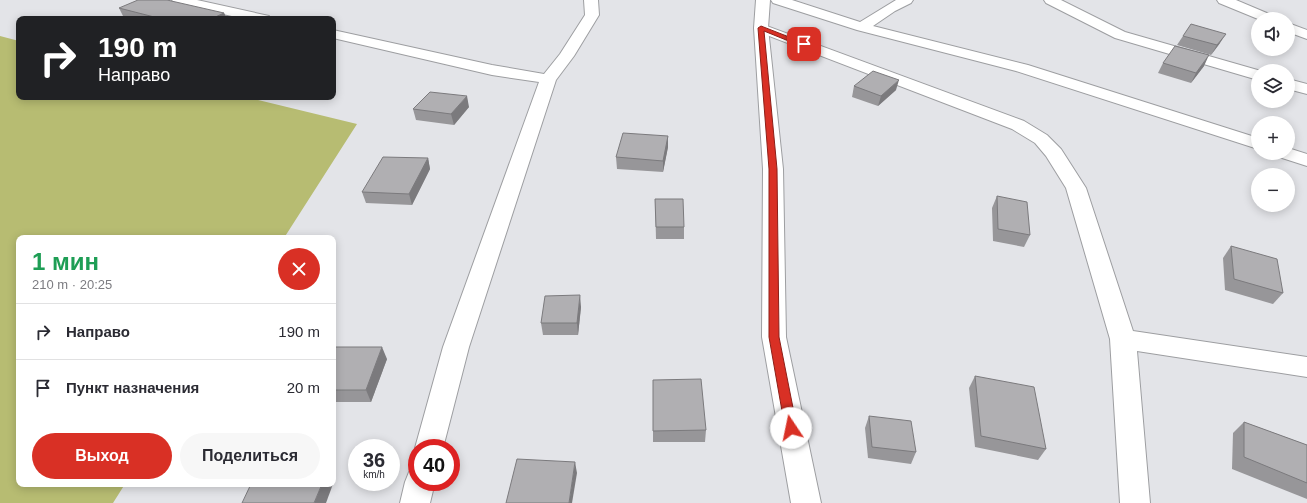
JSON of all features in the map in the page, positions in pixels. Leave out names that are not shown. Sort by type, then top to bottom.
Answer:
[{"type":"street","points":[[179,0],[251,16]]},
{"type":"street","points":[[431,439],[456,347],[548,79],[566,56],[592,15],[591,0]]},
{"type":"street","points":[[763,0],[761,28],[773,169],[774,337],[806,503]]},
{"type":"street","points":[[778,0],[862,27],[1022,68],[1251,142]]},
{"type":"street","points":[[862,27],[890,8],[906,0]]},
{"type":"street","points":[[1051,0],[1120,35],[1251,73]]},
{"type":"street","points":[[1224,0],[1252,12]]},
{"type":"street","points":[[761,28],[1018,125],[1041,139],[1054,154],[1076,188],[1123,339],[1135,503]]},
{"type":"street","points":[[1295,30],[1307,35]]},
{"type":"street","points":[[336,35],[492,70],[548,79]]},
{"type":"street","points":[[1295,86],[1307,89]]},
{"type":"street","points":[[1295,156],[1307,160]]},
{"type":"street","points":[[1123,339],[1307,367]]},
{"type":"street","points":[[415,503],[418,491]]},
{"type":"green space","points":[[0,36],[16,40],[16,100],[258,100],[357,124],[286,235],[16,235],[16,487],[123,487],[113,503],[0,503]]},
{"type":"building","points":[[138,0],[167,0],[224,13],[218,16],[150,16],[119,8]]},
{"type":"building","points":[[1191,24],[1226,34],[1217,45],[1183,36]]},
{"type":"building","points":[[1175,46],[1209,55],[1196,73],[1163,63]]},
{"type":"building","points":[[873,71],[899,80],[881,96],[854,86]]},
{"type":"building","points":[[430,92],[467,96],[451,114],[413,109]]},
{"type":"building","points":[[623,133],[668,136],[663,161],[616,157]]},
{"type":"building","points":[[383,157],[428,158],[409,194],[362,192]]},
{"type":"building","points":[[997,196],[1027,202],[1030,235],[998,229]]},
{"type":"building","points":[[655,199],[683,199],[684,227],[656,227]]},
{"type":"building","points":[[1231,246],[1277,259],[1283,293],[1234,279]]},
{"type":"building","points":[[580,295],[577,323],[541,323],[545,296]]},
{"type":"building","points":[[336,347],[382,347],[366,390],[336,390]]},
{"type":"building","points":[[975,376],[1034,387],[1046,449],[981,436]]},
{"type":"building","points":[[701,379],[706,430],[653,431],[653,380]]},
{"type":"building","points":[[869,416],[911,421],[916,452],[872,447]]},
{"type":"building","points":[[1244,422],[1307,445],[1307,483],[1244,457]]},
{"type":"building","points":[[517,459],[575,462],[569,503],[506,503]]},
{"type":"building","points":[[250,487],[321,487],[314,503],[242,503]]},
{"type":"route","points":[[791,428],[774,337],[773,169],[761,28],[804,44]]}]
